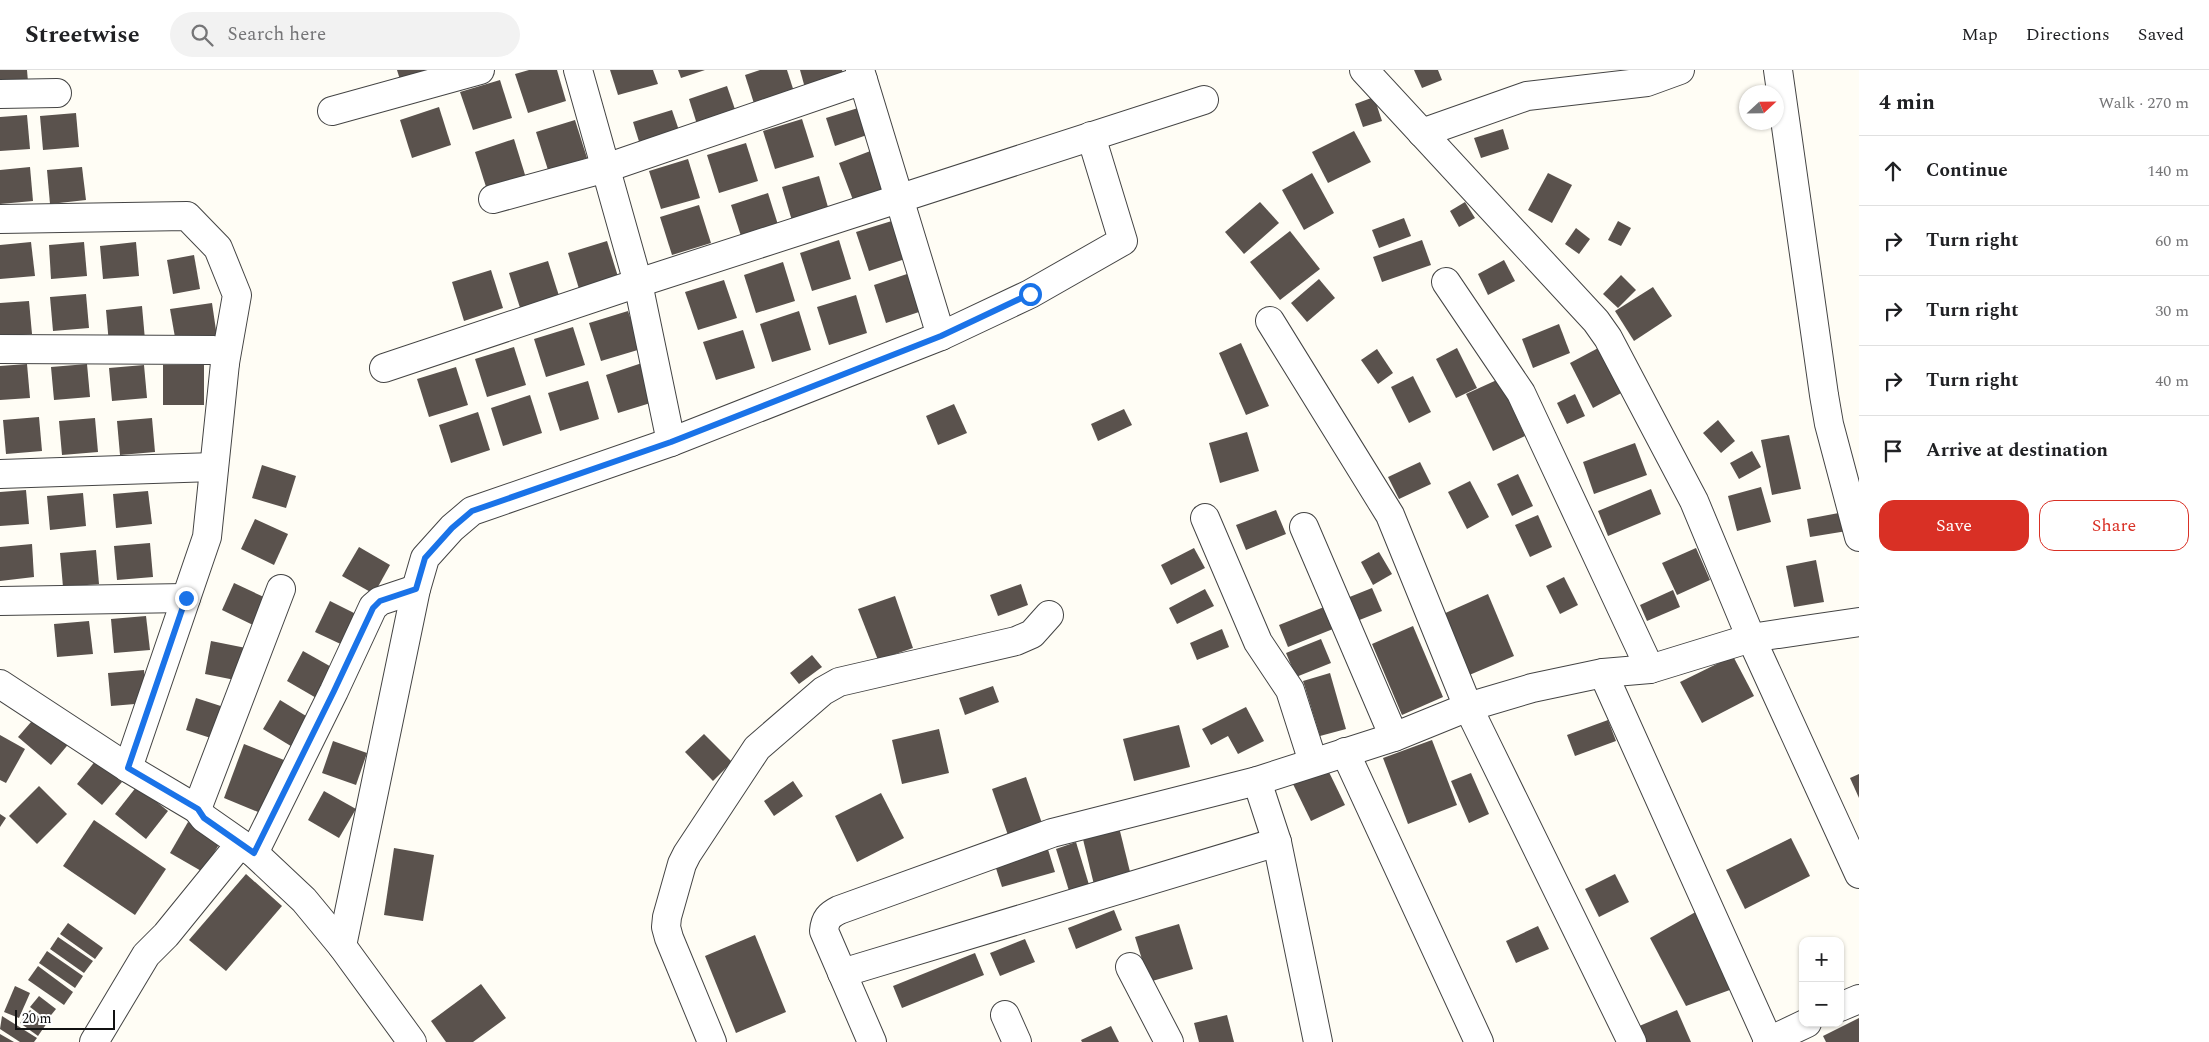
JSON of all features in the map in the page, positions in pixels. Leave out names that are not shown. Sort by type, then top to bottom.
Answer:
[{"type":"street","points":[[332,110],[480,70]]},
{"type":"street","points":[[578,70],[638,283],[671,442]]},
{"type":"street","points":[[1364,70],[1596,321],[1608,338],[1694,501],[1752,638],[1859,874]]},
{"type":"street","points":[[1422,133],[1526,96],[1647,82],[1680,70]]},
{"type":"street","points":[[1778,70],[1829,424],[1859,537]]},
{"type":"street","points":[[493,199],[606,168],[862,75],[941,336]]},
{"type":"street","points":[[0,94],[57,93]]},
{"type":"street","points":[[384,368],[638,283],[1204,100]]},
{"type":"street","points":[[342,946],[416,589],[425,558],[452,528],[472,511],[671,442],[941,336],[1030,294],[1124,241],[1091,136]]},
{"type":"street","points":[[0,219],[188,216],[218,248],[237,295],[225,363],[207,537],[128,768]]},
{"type":"street","points":[[1446,282],[1521,393],[1650,669]]},
{"type":"street","points":[[1270,322],[1390,515],[1468,707],[1632,1042]]},
{"type":"street","points":[[0,349],[212,350],[220,354],[225,363]]},
{"type":"street","points":[[0,474],[214,467]]},
{"type":"street","points":[[1205,518],[1258,642],[1290,690],[1313,762]]},
{"type":"street","points":[[1304,527],[1394,737]]},
{"type":"street","points":[[198,809],[281,589]]},
{"type":"street","points":[[94,1042],[146,955],[247,848],[334,691],[373,608],[380,601],[416,589]]},
{"type":"street","points":[[0,601],[186,598]]},
{"type":"street","points":[[712,1042],[669,938],[667,917],[687,854],[757,748],[823,691],[839,682],[1016,641],[1032,634],[1049,615]]},
{"type":"street","points":[[872,1042],[824,931],[824,923],[830,915],[840,910],[1052,833],[1257,781],[1394,737],[1468,707],[1532,688],[1603,673],[1650,669],[1752,638],[1859,622]]},
{"type":"street","points":[[1603,673],[1768,1042],[1799,1027]]},
{"type":"street","points":[[0,684],[128,768],[198,809],[204,818],[247,848],[304,900],[342,946],[412,1042]]},
{"type":"street","points":[[1345,752],[1479,1042]]},
{"type":"street","points":[[1257,781],[1277,842],[1318,1042]]},
{"type":"street","points":[[842,973],[1277,842]]},
{"type":"street","points":[[1130,967],[1169,1042]]},
{"type":"street","points":[[1844,1006],[1859,999]]},
{"type":"street","points":[[1005,1015],[1017,1042]]},
{"type":"building","points":[[0,70],[27,70],[28,82],[0,84]]},
{"type":"building","points":[[397,70],[443,70],[401,83]]},
{"type":"building","points":[[529,70],[557,70],[566,101],[528,113],[515,74]]},
{"type":"building","points":[[610,70],[653,70],[658,84],[618,95]]},
{"type":"building","points":[[678,70],[705,70],[681,78]]},
{"type":"building","points":[[760,70],[787,70],[797,101],[757,113],[745,75]]},
{"type":"building","points":[[800,70],[842,70],[844,75],[805,88]]},
{"type":"building","points":[[1414,70],[1438,70],[1442,80],[1422,88]]},
{"type":"building","points":[[500,80],[512,118],[473,130],[460,92]]},
{"type":"building","points":[[727,86],[740,124],[701,137],[689,99]]},
{"type":"building","points":[[1374,97],[1382,121],[1363,127],[1355,104]]},
{"type":"building","points":[[439,107],[451,145],[412,158],[400,120]]},
{"type":"building","points":[[858,108],[867,135],[835,146],[826,118]]},
{"type":"building","points":[[672,110],[685,148],[645,161],[633,122]]},
{"type":"building","points":[[76,113],[79,147],[43,150],[40,116]]},
{"type":"building","points":[[27,115],[30,149],[0,151],[0,117]]},
{"type":"building","points":[[802,119],[814,157],[775,169],[763,131]]},
{"type":"building","points":[[575,120],[587,158],[548,170],[536,132]]},
{"type":"building","points":[[1503,129],[1509,149],[1481,158],[1474,138]]},
{"type":"building","points":[[1354,131],[1371,162],[1328,183],[1312,152]]},
{"type":"building","points":[[514,139],[526,178],[487,190],[475,152]]},
{"type":"building","points":[[746,143],[758,181],[719,193],[707,155]]},
{"type":"building","points":[[873,150],[887,188],[853,200],[839,163]]},
{"type":"building","points":[[688,159],[700,198],[661,209],[649,171]]},
{"type":"building","points":[[30,167],[33,201],[0,204],[0,170]]},
{"type":"building","points":[[82,167],[86,200],[50,204],[47,170]]},
{"type":"building","points":[[1312,173],[1334,213],[1304,230],[1282,190]]},
{"type":"building","points":[[1548,173],[1572,185],[1552,223],[1528,210]]},
{"type":"building","points":[[819,176],[830,214],[793,224],[782,187]]},
{"type":"building","points":[[768,193],[779,228],[742,239],[731,205]]},
{"type":"building","points":[[1260,202],[1279,223],[1244,254],[1225,232]]},
{"type":"building","points":[[1465,202],[1475,218],[1459,227],[1450,211]]},
{"type":"building","points":[[699,205],[711,243],[672,255],[660,217]]},
{"type":"building","points":[[1404,218],[1411,236],[1379,248],[1372,230]]},
{"type":"building","points":[[895,220],[908,258],[869,271],[856,232]]},
{"type":"building","points":[[1618,221],[1631,228],[1621,246],[1608,240]]},
{"type":"building","points":[[1576,228],[1590,239],[1579,254],[1565,244]]},
{"type":"building","points":[[1290,231],[1320,269],[1280,300],[1250,262]]},
{"type":"building","points":[[839,240],[851,279],[812,291],[800,253]]},
{"type":"building","points":[[1422,240],[1431,265],[1382,282],[1373,257]]},
{"type":"building","points":[[607,241],[619,280],[580,292],[568,253]]},
{"type":"building","points":[[31,242],[35,276],[0,279],[0,245]]},
{"type":"building","points":[[84,242],[87,276],[51,279],[49,245]]},
{"type":"building","points":[[136,242],[139,276],[103,279],[100,246]]},
{"type":"building","points":[[194,255],[200,289],[173,294],[167,260]]},
{"type":"building","points":[[1504,260],[1515,281],[1488,295],[1478,274]]},
{"type":"building","points":[[548,261],[560,299],[521,311],[509,273]]},
{"type":"building","points":[[783,262],[795,301],[756,313],[744,275]]},
{"type":"building","points":[[491,270],[503,308],[464,321],[452,282]]},
{"type":"building","points":[[913,272],[925,310],[886,323],[874,285]]},
{"type":"building","points":[[1621,275],[1636,290],[1618,308],[1603,294]]},
{"type":"building","points":[[1319,279],[1335,298],[1307,322],[1291,303]]},
{"type":"building","points":[[724,280],[737,318],[698,330],[685,292]]},
{"type":"building","points":[[1653,287],[1672,316],[1634,341],[1615,311]]},
{"type":"building","points":[[86,294],[89,328],[53,331],[50,297]]},
{"type":"building","points":[[856,295],[867,333],[829,345],[817,307]]},
{"type":"building","points":[[29,301],[32,334],[0,337],[0,303]]},
{"type":"building","points":[[212,303],[217,337],[176,343],[170,309]]},
{"type":"building","points":[[142,306],[145,340],[109,344],[106,310]]},
{"type":"building","points":[[628,311],[641,349],[601,361],[589,323]]},
{"type":"building","points":[[799,311],[811,350],[772,362],[760,324]]},
{"type":"building","points":[[1559,324],[1570,353],[1533,368],[1522,339]]},
{"type":"building","points":[[573,327],[585,365],[546,377],[534,339]]},
{"type":"building","points":[[743,330],[755,368],[716,380],[703,342]]},
{"type":"building","points":[[1241,343],[1269,406],[1246,415],[1219,353]]},
{"type":"building","points":[[1602,346],[1625,391],[1593,408],[1570,363]]},
{"type":"building","points":[[514,347],[526,385],[487,397],[475,359]]},
{"type":"building","points":[[1457,348],[1477,388],[1456,398],[1436,359]]},
{"type":"building","points":[[1377,349],[1393,373],[1378,384],[1361,360]]},
{"type":"building","points":[[645,362],[657,401],[618,413],[606,375]]},
{"type":"building","points":[[27,364],[30,398],[0,400],[0,366]]},
{"type":"building","points":[[87,364],[90,397],[54,400],[51,367]]},
{"type":"building","points":[[144,365],[147,398],[112,401],[109,368]]},
{"type":"building","points":[[163,365],[204,365],[204,405],[163,405]]},
{"type":"building","points":[[456,367],[468,405],[429,417],[417,379]]},
{"type":"building","points":[[1413,376],[1431,412],[1409,423],[1391,387]]},
{"type":"building","points":[[1499,379],[1525,436],[1493,451],[1466,394]]},
{"type":"building","points":[[588,381],[599,419],[560,431],[548,393]]},
{"type":"building","points":[[1575,394],[1585,416],[1567,424],[1557,403]]},
{"type":"building","points":[[530,395],[542,433],[503,446],[491,408]]},
{"type":"building","points":[[954,404],[967,433],[938,445],[926,416]]},
{"type":"building","points":[[1124,409],[1132,425],[1098,441],[1091,424]]},
{"type":"building","points":[[478,412],[490,450],[451,463],[439,425]]},
{"type":"building","points":[[39,417],[42,451],[6,454],[3,420]]},
{"type":"building","points":[[95,418],[98,452],[62,455],[59,421]]},
{"type":"building","points":[[152,418],[155,452],[120,455],[117,421]]},
{"type":"building","points":[[1718,420],[1735,441],[1721,453],[1703,433]]},
{"type":"building","points":[[1247,432],[1259,471],[1220,483],[1209,443]]},
{"type":"building","points":[[1789,435],[1801,489],[1772,495],[1761,440]]},
{"type":"building","points":[[1635,443],[1647,475],[1594,494],[1583,462]]},
{"type":"building","points":[[1752,451],[1761,467],[1739,479],[1730,463]]},
{"type":"building","points":[[1420,462],[1431,484],[1399,499],[1388,477]]},
{"type":"building","points":[[262,465],[296,476],[286,508],[252,498]]},
{"type":"building","points":[[1518,474],[1533,506],[1512,516],[1497,484]]},
{"type":"building","points":[[1470,481],[1489,517],[1467,529],[1448,492]]},
{"type":"building","points":[[1761,487],[1771,522],[1737,531],[1728,496]]},
{"type":"building","points":[[1651,489],[1661,514],[1608,536],[1598,511]]},
{"type":"building","points":[[26,490],[29,524],[0,526],[0,492]]},
{"type":"building","points":[[148,491],[152,524],[116,528],[113,494]]},
{"type":"building","points":[[83,493],[86,526],[50,530],[47,496]]},
{"type":"building","points":[[1276,510],[1286,534],[1246,550],[1236,525]]},
{"type":"building","points":[[1844,512],[1847,531],[1810,537],[1807,519]]},
{"type":"building","points":[[1538,515],[1552,547],[1530,557],[1515,525]]},
{"type":"building","points":[[255,519],[288,534],[274,565],[241,549]]},
{"type":"building","points":[[150,543],[153,577],[117,580],[114,546]]},
{"type":"building","points":[[32,544],[34,577],[0,581],[0,547]]},
{"type":"building","points":[[359,547],[390,565],[374,594],[342,576]]},
{"type":"building","points":[[1194,548],[1205,568],[1171,585],[1161,565]]},
{"type":"building","points":[[1696,548],[1710,580],[1677,595],[1662,563]]},
{"type":"building","points":[[96,550],[99,584],[63,587],[60,553]]},
{"type":"building","points":[[1379,552],[1392,574],[1373,585],[1361,562]]},
{"type":"building","points":[[1816,560],[1824,602],[1794,607],[1786,566]]},
{"type":"building","points":[[1564,577],[1578,605],[1560,614],[1546,586]]},
{"type":"building","points":[[234,583],[266,598],[253,625],[222,610]]},
{"type":"building","points":[[1021,584],[1028,605],[998,616],[990,595]]},
{"type":"building","points":[[1372,588],[1382,611],[1357,621],[1347,598]]},
{"type":"building","points":[[1205,589],[1214,606],[1177,624],[1169,608]]},
{"type":"building","points":[[1673,590],[1680,607],[1647,621],[1640,605]]},
{"type":"building","points":[[1488,594],[1514,656],[1467,676],[1441,615]]},
{"type":"building","points":[[895,596],[913,648],[878,660],[858,609]]},
{"type":"building","points":[[330,601],[362,617],[347,647],[315,632]]},
{"type":"building","points":[[1329,605],[1338,627],[1288,647],[1279,625]]},
{"type":"building","points":[[146,616],[150,650],[114,653],[111,619]]},
{"type":"building","points":[[89,621],[93,654],[57,657],[54,624]]},
{"type":"building","points":[[1413,626],[1443,697],[1402,715],[1372,644]]},
{"type":"building","points":[[1222,629],[1229,647],[1197,660],[1190,643]]},
{"type":"building","points":[[1321,639],[1331,663],[1296,677],[1286,653]]},
{"type":"building","points":[[211,641],[246,648],[240,681],[205,674]]},
{"type":"building","points":[[303,651],[335,669],[318,699],[287,681]]},
{"type":"building","points":[[812,655],[822,667],[799,684],[790,673]]},
{"type":"building","points":[[1733,656],[1754,696],[1702,723],[1680,682]]},
{"type":"building","points":[[144,670],[147,703],[111,706],[108,673]]},
{"type":"building","points":[[1330,673],[1346,729],[1320,736],[1303,681]]},
{"type":"building","points":[[993,686],[999,702],[965,715],[959,698]]},
{"type":"building","points":[[196,698],[230,709],[220,741],[186,730]]},
{"type":"building","points":[[280,700],[311,719],[294,748],[263,729]]},
{"type":"building","points":[[1246,707],[1264,741],[1238,754],[1228,736],[1211,745],[1202,729]]},
{"type":"building","points":[[38,714],[71,741],[51,765],[18,737]]},
{"type":"building","points":[[1608,720],[1616,741],[1575,756],[1567,735]]},
{"type":"building","points":[[1179,725],[1190,767],[1134,781],[1123,739]]},
{"type":"building","points":[[939,729],[949,773],[902,784],[892,740]]},
{"type":"building","points":[[704,734],[732,762],[713,781],[685,752]]},
{"type":"building","points":[[0,735],[25,749],[6,783],[0,780]]},
{"type":"building","points":[[1432,740],[1457,805],[1408,824],[1383,758]]},
{"type":"building","points":[[333,741],[367,753],[356,785],[322,773]]},
{"type":"building","points":[[244,744],[284,760],[263,814],[224,798]]},
{"type":"building","points":[[96,760],[122,782],[102,805],[77,784]]},
{"type":"building","points":[[1326,766],[1345,805],[1311,821],[1292,782]]},
{"type":"building","points":[[1471,773],[1489,814],[1469,823],[1451,781]]},
{"type":"building","points":[[1859,774],[1859,798],[1850,778]]},
{"type":"building","points":[[1026,777],[1044,829],[1010,841],[992,789]]},
{"type":"building","points":[[793,781],[803,796],[774,816],[764,801]]},
{"type":"building","points":[[39,786],[67,814],[37,844],[9,816]]},
{"type":"building","points":[[137,786],[168,811],[146,839],[115,814]]},
{"type":"building","points":[[324,791],[356,809],[339,838],[308,820]]},
{"type":"building","points":[[881,793],[904,838],[857,862],[835,816]]},
{"type":"building","points":[[0,814],[6,818],[0,827]]},
{"type":"building","points":[[94,820],[166,869],[135,915],[63,866]]},
{"type":"building","points":[[188,822],[221,841],[203,872],[170,853]]},
{"type":"building","points":[[1118,823],[1133,884],[1096,893],[1081,831]]},
{"type":"building","points":[[1791,838],[1810,876],[1745,909],[1726,870]]},
{"type":"building","points":[[1076,842],[1090,888],[1070,894],[1056,849]]},
{"type":"building","points":[[1046,843],[1055,872],[1002,887],[993,859]]},
{"type":"building","points":[[394,848],[434,855],[423,921],[384,915]]},
{"type":"building","points":[[246,874],[282,906],[226,971],[189,940]]},
{"type":"building","points":[[1615,874],[1629,902],[1599,917],[1585,889]]},
{"type":"building","points":[[1114,910],[1122,930],[1076,949],[1068,928]]},
{"type":"building","points":[[1699,910],[1738,987],[1686,1006],[1650,938]]},
{"type":"building","points":[[68,923],[103,948],[95,959],[60,934]]},
{"type":"building","points":[[1179,924],[1193,969],[1149,982],[1135,937]]},
{"type":"building","points":[[1538,926],[1549,949],[1516,963],[1506,941]]},
{"type":"building","points":[[755,935],[786,1012],[736,1033],[705,956]]},
{"type":"building","points":[[58,937],[93,961],[84,973],[50,949]]},
{"type":"building","points":[[1025,939],[1035,962],[1000,976],[990,953]]},
{"type":"building","points":[[47,951],[83,976],[75,988],[39,963]]},
{"type":"building","points":[[975,953],[984,975],[902,1008],[893,986]]},
{"type":"building","points":[[38,966],[73,992],[64,1005],[28,980]]},
{"type":"building","points":[[481,984],[506,1018],[473,1042],[446,1042],[431,1021]]},
{"type":"building","points":[[15,986],[30,993],[19,1018],[4,1012]]},
{"type":"building","points":[[39,996],[56,1009],[47,1020],[30,1007]]},
{"type":"building","points":[[30,1010],[47,1023],[38,1036],[20,1023]]},
{"type":"building","points":[[1677,1010],[1691,1042],[1643,1042],[1637,1027]]},
{"type":"building","points":[[1227,1015],[1234,1042],[1199,1042],[1194,1023]]},
{"type":"building","points":[[2,1016],[37,1038],[34,1042],[20,1042],[0,1029]]},
{"type":"building","points":[[1859,1018],[1859,1042],[1826,1042],[1823,1036]]},
{"type":"building","points":[[1111,1026],[1119,1042],[1082,1042],[1081,1040]]},
{"type":"building","points":[[0,1034],[14,1042],[0,1042]]},
{"type":"route","points":[[186,598],[128,768],[198,809],[204,818],[254,853],[373,608],[380,601],[416,589],[425,558],[452,528],[472,511],[671,442],[941,336],[1030,294]]}]
